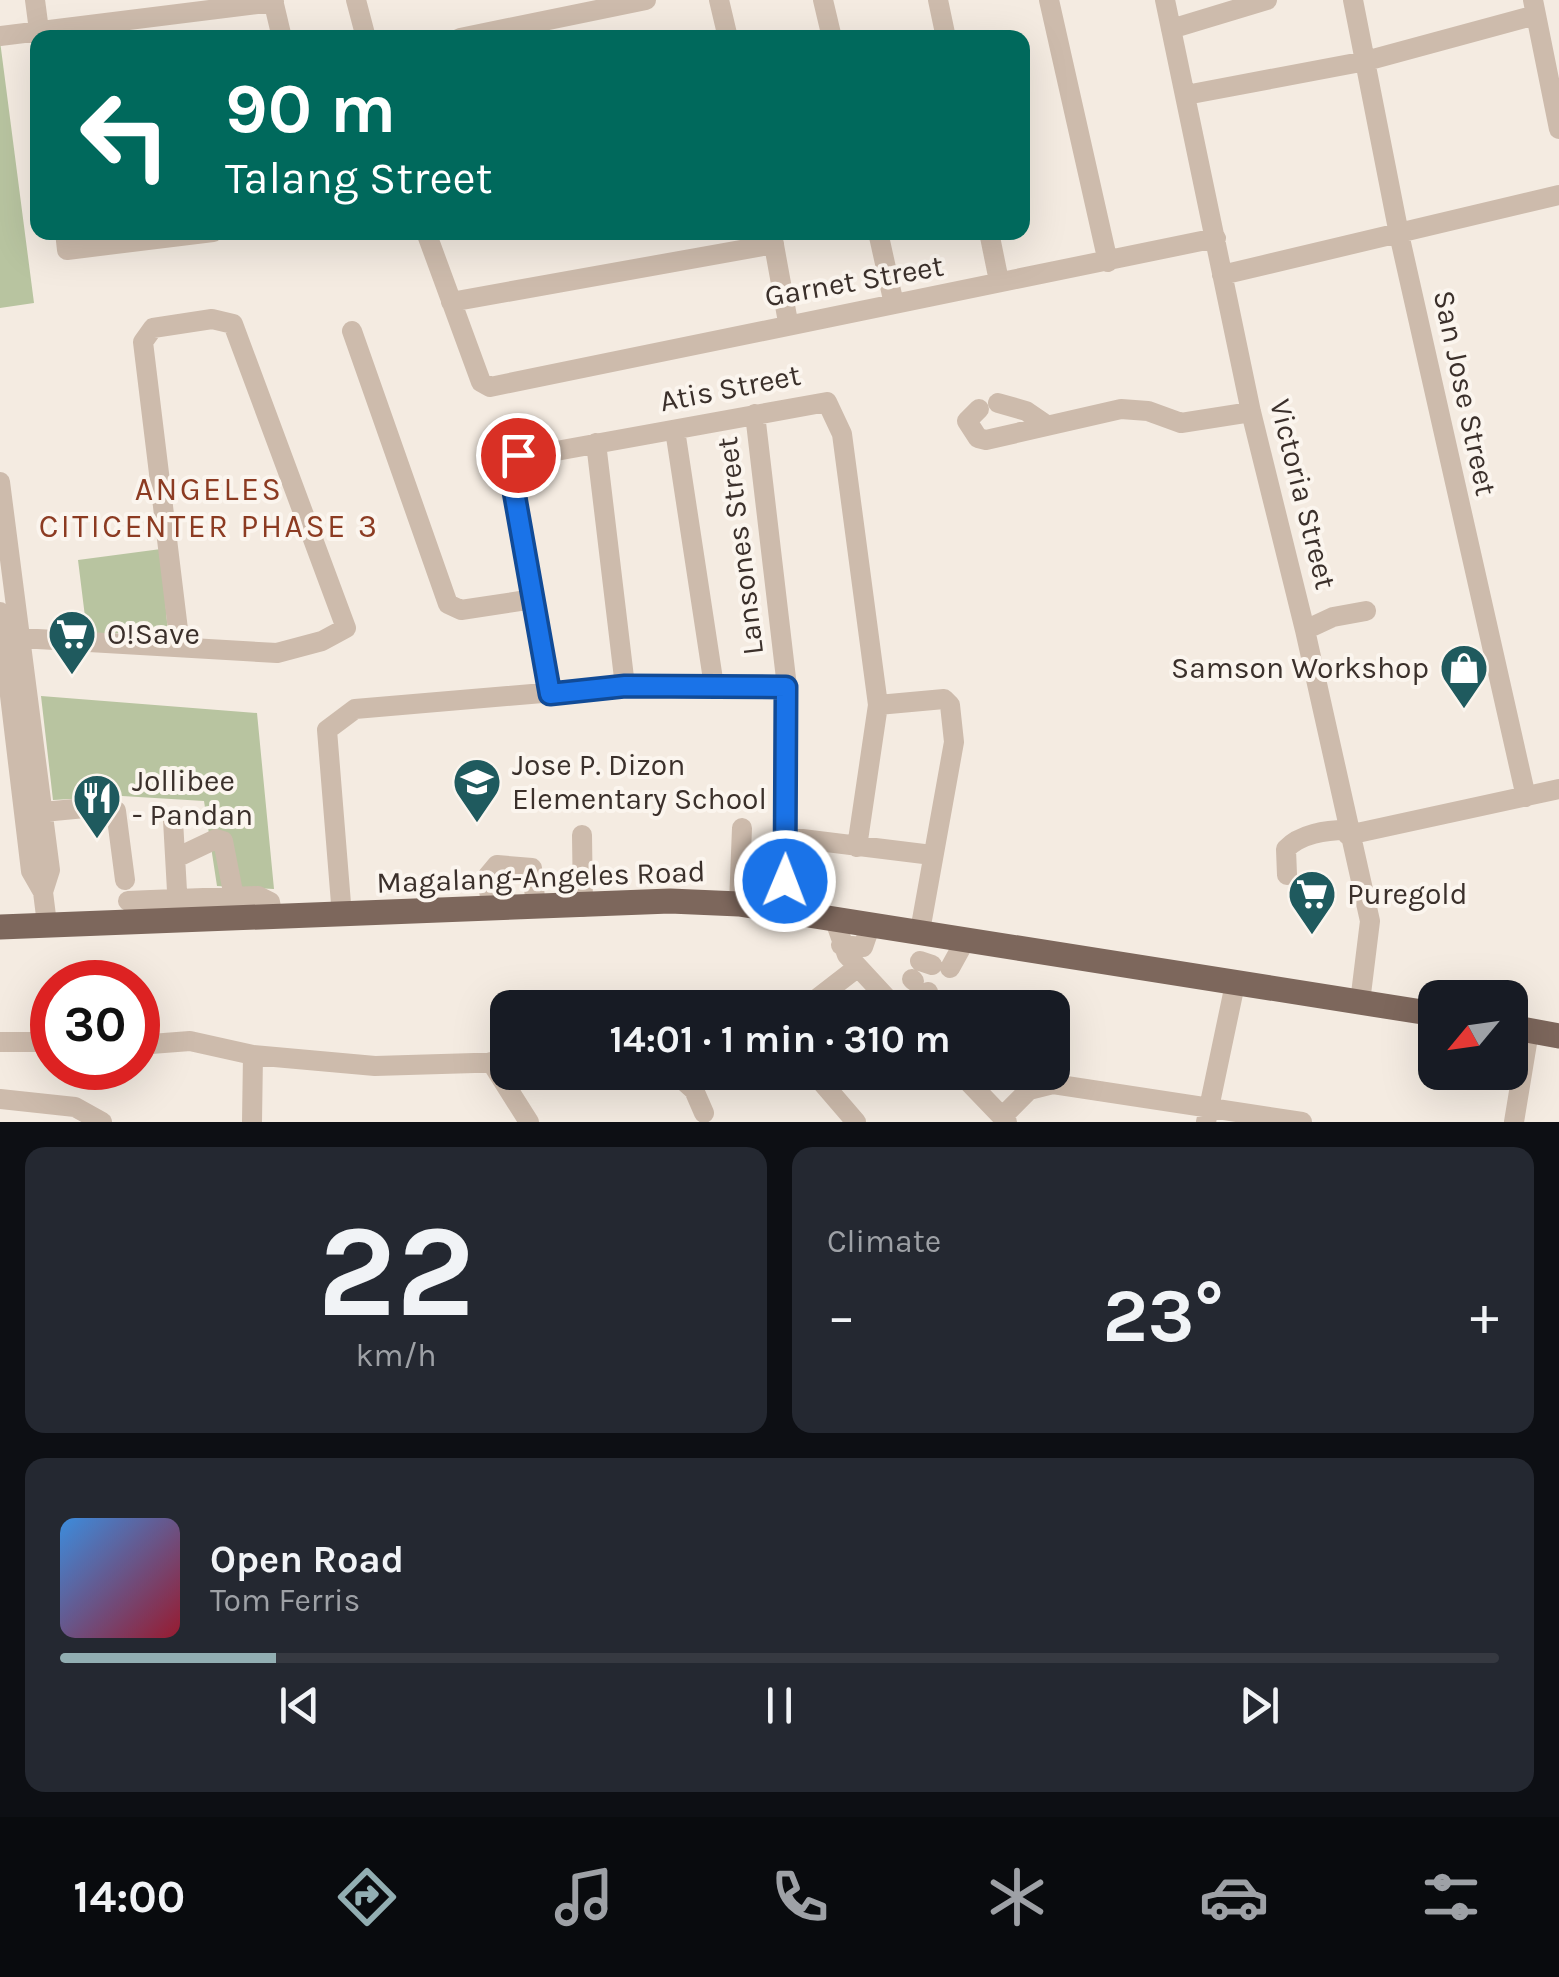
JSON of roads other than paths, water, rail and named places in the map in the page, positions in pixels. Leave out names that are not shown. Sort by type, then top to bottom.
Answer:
[{"type":"main road","name":"Magalang-Angeles Road","points":[[0,927],[178,910],[273,918],[670,902],[739,904],[785,910],[848,931],[920,932],[1418,1011]]},
{"type":"main road","points":[[1528,1030],[1559,1036]]},
{"type":"street","points":[[35,0],[39,30]]},
{"type":"street","points":[[356,0],[364,30]]},
{"type":"street","points":[[499,30],[646,0]]},
{"type":"street","points":[[719,0],[726,30]]},
{"type":"street","points":[[823,0],[830,30]]},
{"type":"street","points":[[938,0],[944,30]]},
{"type":"street","points":[[1049,0],[1108,262]]},
{"type":"street","name":"Victoria Street","points":[[1165,0],[1251,412],[1305,630],[1370,922],[1360,1002]]},
{"type":"street","points":[[1171,28],[1267,0]]},
{"type":"street","name":"San Jose Street","points":[[1353,0],[1399,234],[1526,797]]},
{"type":"street","points":[[74,30],[273,1],[280,30]]},
{"type":"street","points":[[1186,95],[1366,61],[1534,7],[1559,129]]},
{"type":"street","points":[[0,36],[30,35]]},
{"type":"street","points":[[1222,275],[1559,195]]},
{"type":"street","name":"Garnet Street","points":[[451,302],[481,382],[490,387],[788,322],[1216,238]]},
{"type":"street","points":[[429,240],[451,302],[763,240]]},
{"type":"street","points":[[773,240],[788,322]]},
{"type":"street","points":[[880,240],[894,304]]},
{"type":"street","points":[[991,240],[999,281]]},
{"type":"street","points":[[12,638],[277,653],[322,641],[346,628],[232,324],[212,319],[153,328],[143,342],[143,367],[162,486],[180,646]]},
{"type":"street","points":[[352,331],[448,604],[461,610],[533,599],[550,694]]},
{"type":"street","name":"Atis Street","points":[[533,599],[510,469],[518,455],[827,402],[842,434],[878,705],[857,846]]},
{"type":"street","points":[[1045,424],[1026,411],[989,406],[967,421],[978,438],[986,440],[1122,409],[1148,411],[1181,423],[1251,412]]},
{"type":"street","name":"Lansones Street","points":[[755,414],[786,687],[785,910]]},
{"type":"street","points":[[675,430],[714,686]]},
{"type":"street","points":[[596,443],[625,686]]},
{"type":"street","points":[[0,482],[31,871],[43,892],[47,924]]},
{"type":"street","points":[[1305,630],[1334,617],[1366,611]]},
{"type":"street","points":[[0,612],[12,638],[43,812],[50,870],[43,892]]},
{"type":"street","points":[[342,916],[326,730],[355,709],[625,686],[786,687]]},
{"type":"street","points":[[878,705],[932,698],[944,698],[950,704],[954,742],[920,932]]},
{"type":"street","points":[[1287,875],[1286,848],[1291,842],[1326,830],[1347,832],[1559,789]]},
{"type":"street","points":[[43,812],[106,806],[116,812],[126,890],[151,911]]},
{"type":"street","points":[[173,820],[178,910],[234,897],[265,898],[273,908],[273,918]]},
{"type":"street","points":[[739,904],[742,828]]},
{"type":"street","points":[[582,836],[583,907]]},
{"type":"street","points":[[786,837],[932,855]]},
{"type":"street","points":[[176,858],[216,839],[222,841],[234,897]]},
{"type":"street","points":[[492,910],[487,877],[497,864],[532,868],[536,908]]},
{"type":"street","points":[[848,931],[858,967],[879,990]]},
{"type":"street","points":[[925,979],[966,939]]},
{"type":"street","points":[[828,990],[858,967]]},
{"type":"street","points":[[1207,1113],[1236,984]]},
{"type":"street","points":[[160,1043],[190,1041],[253,1055],[375,1066],[490,1062]]},
{"type":"street","points":[[0,1042],[30,1042]]},
{"type":"street","points":[[252,1122],[253,1055]]},
{"type":"street","points":[[976,1090],[1004,1119],[1029,1090],[1052,1084],[1207,1113],[1302,1122]]},
{"type":"street","points":[[513,1090],[529,1122]]},
{"type":"street","points":[[694,1090],[704,1112]]},
{"type":"street","points":[[828,1090],[856,1122]]},
{"type":"street","points":[[1514,1122],[1516,1090]]},
{"type":"street","points":[[0,1099],[46,1113],[75,1107],[102,1122]]},
{"type":"place","name":"O!Save","points":[[72,676]]},
{"type":"place","name":"Samson Workshop","points":[[1464,710]]},
{"type":"place","name":"Jose P. Dizon Elementary School","points":[[477,824]]},
{"type":"place","name":"Jollibee - Pandan","points":[[97,840]]},
{"type":"place","name":"Puregold","points":[[1312,936]]},
{"type":"district","name":"ANGELES CITICENTER PHASE 3","points":[[209,508]]}]
